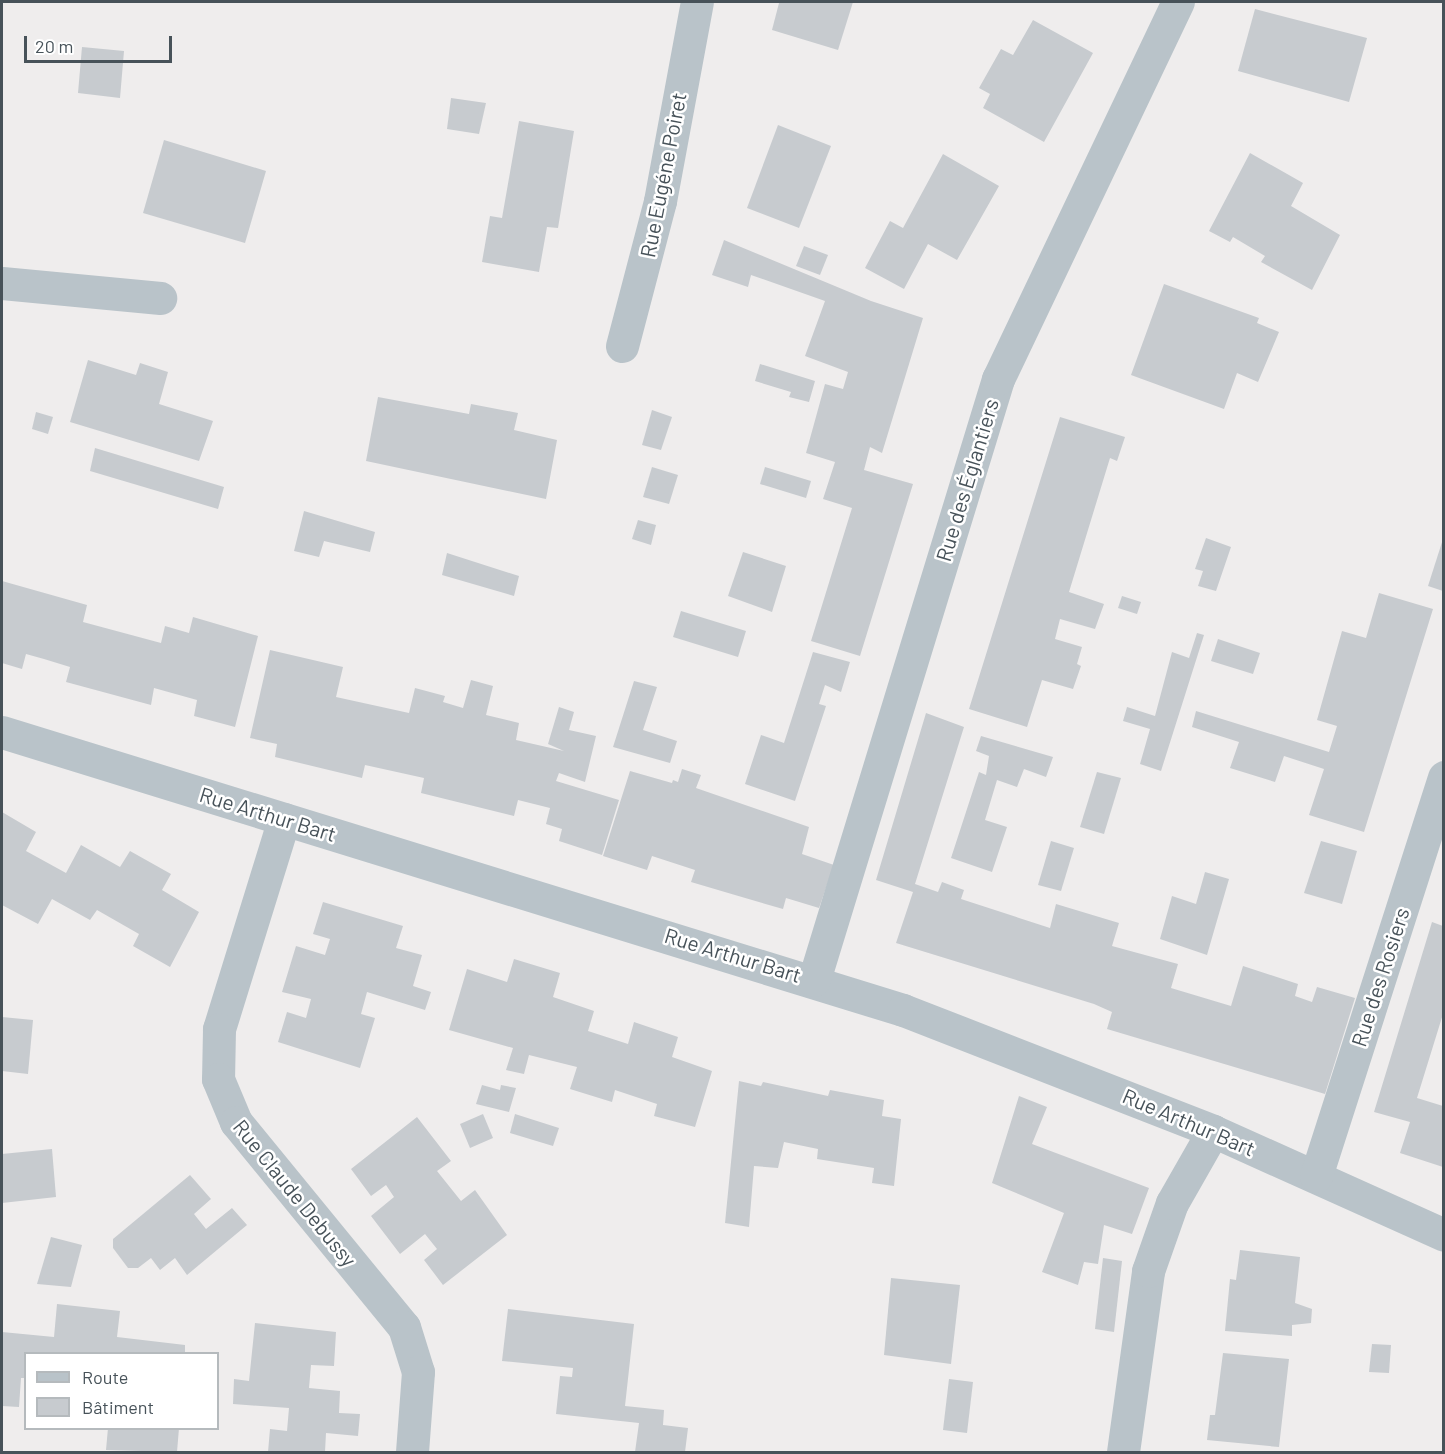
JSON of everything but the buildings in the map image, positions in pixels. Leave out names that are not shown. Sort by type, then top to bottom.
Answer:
[{"type":"street","name":"Rue Eugéne Poiret","points":[[622,346],[660,201],[697,2]]},
{"type":"street","name":"Rue des Églantiers","points":[[814,980],[998,379],[1178,2]]},
{"type":"street","points":[[2,283],[160,298]]},
{"type":"street","name":"Rue Arthur Bart","points":[[2,732],[814,980],[989,1041],[1213,1131],[1443,1235]]},
{"type":"street","name":"Rue des Rosiers","points":[[1316,1176],[1443,777]]},
{"type":"street","name":"Rue Claude Debussy","points":[[284,819],[219,1029],[218,1079],[236,1122],[404,1327],[418,1372],[412,1452]]},
{"type":"street","points":[[1123,1452],[1148,1271],[1172,1203],[1213,1131]]}]
